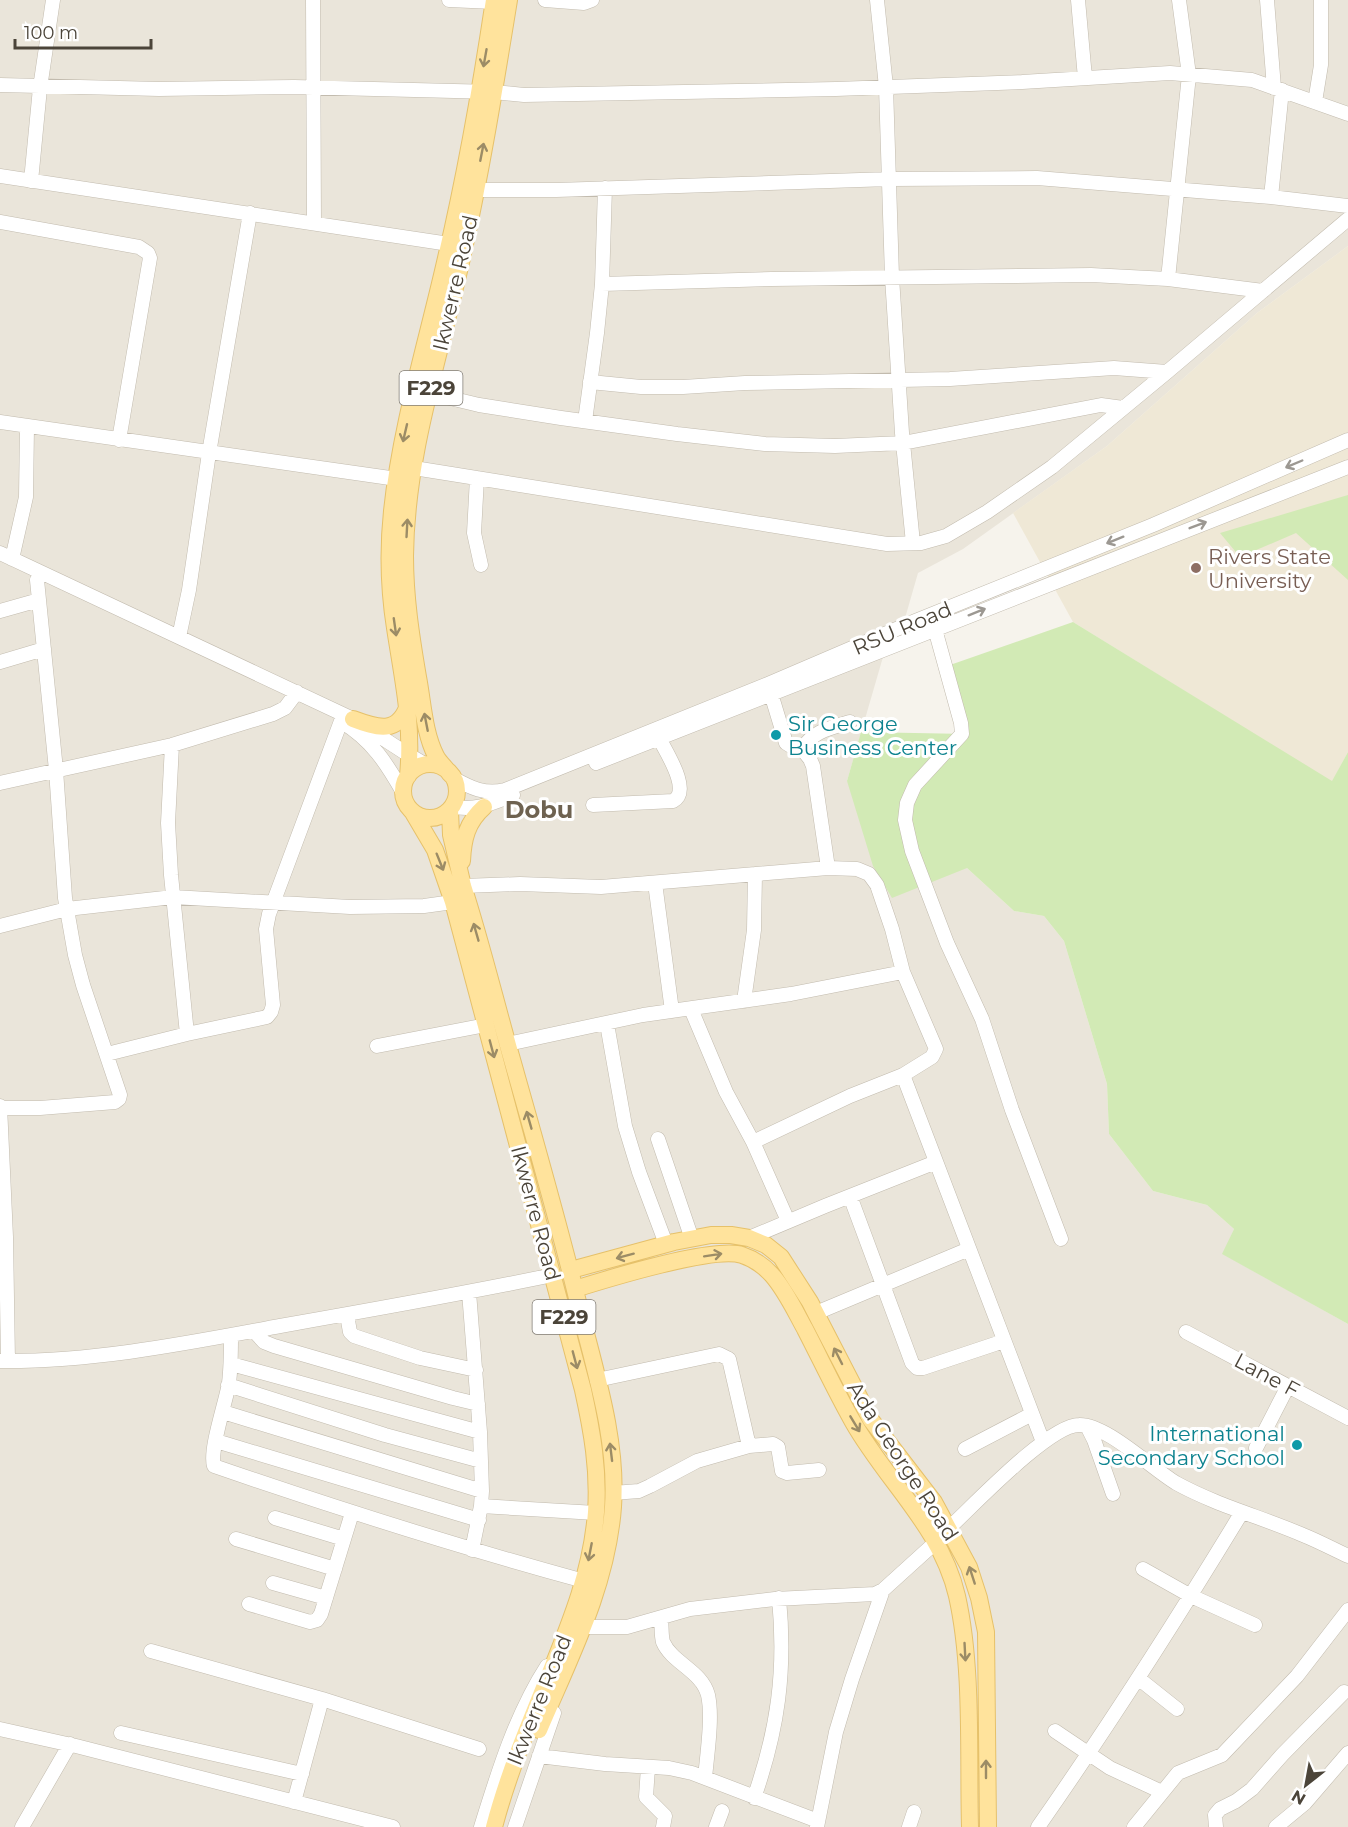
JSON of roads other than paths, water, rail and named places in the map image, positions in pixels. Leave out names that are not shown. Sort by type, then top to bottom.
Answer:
[{"type":"main road","name":"Ikwerre Road","points":[[452,776],[436,757],[429,737],[410,629],[405,555],[407,516],[429,393],[462,257],[475,190],[499,1]]},
{"type":"main road","name":"Ikwerre Road","points":[[408,777],[410,756],[408,705],[391,602],[390,544],[396,479],[449,244],[487,92]]},
{"type":"main road","points":[[347,720],[376,727],[389,727],[402,719],[408,705]]},
{"type":"main road","points":[[408,777],[416,769],[426,765],[444,768],[452,776]]},
{"type":"main road","name":"F229","points":[[451,808],[457,794],[452,776]]},
{"type":"main road","name":"F229","points":[[408,777],[404,785],[404,794],[406,803],[412,811]]},
{"type":"main road","points":[[462,881],[463,847],[468,826],[476,813],[484,807]]},
{"type":"main road","name":"Ikwerre Road","points":[[451,808],[451,835],[462,881],[571,1270],[609,1437],[613,1493],[605,1559],[584,1627],[526,1762],[505,1827]]},
{"type":"main road","points":[[412,811],[427,818],[435,818],[451,808]]},
{"type":"main road","name":"Ikwerre Road","points":[[412,811],[435,850],[453,902],[583,1390],[597,1473],[596,1513],[584,1581],[513,1766],[494,1827]]},
{"type":"main road","name":"Ada George Road","points":[[571,1270],[666,1244],[711,1235],[749,1238],[766,1245],[782,1257],[816,1313],[871,1420],[934,1502],[969,1567],[979,1598],[986,1632],[988,1827]]},
{"type":"main road","name":"Ada George Road","points":[[575,1289],[717,1253],[742,1255],[763,1266],[789,1298],[854,1423],[925,1522],[948,1569],[964,1633],[970,1827]]},
{"type":"street","points":[[31,181],[52,0]]},
{"type":"street","points":[[314,0],[314,222]]},
{"type":"street","points":[[449,0],[499,1]]},
{"type":"street","points":[[545,0],[584,3],[592,0]]},
{"type":"street","points":[[877,0],[886,87],[892,277],[898,379],[913,543]]},
{"type":"street","points":[[1078,0],[1085,78]]},
{"type":"street","points":[[1168,279],[1189,75],[1179,0]]},
{"type":"street","points":[[1267,0],[1278,89],[1271,197]]},
{"type":"street","points":[[1315,102],[1321,65],[1321,0]]},
{"type":"street","points":[[0,86],[314,88],[524,95],[886,87],[1170,74],[1252,80],[1348,114]]},
{"type":"street","points":[[0,176],[449,244]]},
{"type":"street","points":[[475,190],[890,179],[1037,178],[1271,197],[1348,206]]},
{"type":"street","points":[[585,421],[602,284],[605,188]]},
{"type":"street","points":[[179,637],[189,590],[209,453],[250,213]]},
{"type":"street","points":[[414,468],[887,544],[921,543],[946,536],[987,512],[1052,466],[1348,219]]},
{"type":"street","points":[[0,222],[139,247],[148,253],[150,258],[118,440]]},
{"type":"street","points":[[602,284],[1091,275],[1168,279],[1263,291]]},
{"type":"street","points":[[590,382],[641,387],[683,387],[745,382],[950,379],[1114,368],[1167,372]]},
{"type":"street","points":[[429,393],[479,405],[585,421],[765,444],[835,446],[903,443],[1101,405],[1123,408]]},
{"type":"street","points":[[0,422],[396,479]]},
{"type":"street","points":[[4,558],[26,497],[27,426]]},
{"type":"street","name":"RSU Road","points":[[451,808],[484,807],[659,738],[913,622],[1153,525],[1348,440]]},
{"type":"street","name":"RSU Road","points":[[452,776],[476,790],[496,792],[506,790],[770,689],[935,629],[1348,467]]},
{"type":"street","points":[[477,478],[474,533],[480,565]]},
{"type":"street","points":[[4,558],[37,580],[295,695]]},
{"type":"street","points":[[4,558],[179,637],[347,720],[426,765]]},
{"type":"street","points":[[37,580],[67,909],[83,985],[120,1099],[115,1102],[40,1108],[0,1107],[6,1237],[4,1361],[166,1348],[553,1275]]},
{"type":"street","points":[[0,611],[39,600]]},
{"type":"street","points":[[935,629],[962,734],[915,785],[906,803],[905,820],[912,851],[947,943],[982,1019],[1012,1110],[1061,1239]]},
{"type":"street","points":[[0,662],[44,649]]},
{"type":"street","points":[[770,689],[786,743],[801,749],[813,766],[828,868]]},
{"type":"street","points":[[0,783],[172,745],[273,714],[285,708],[295,695]]},
{"type":"street","points":[[347,720],[374,746],[404,794]]},
{"type":"street","points":[[107,1054],[267,1017],[271,1012],[273,1005],[266,929],[272,902],[347,720]]},
{"type":"street","points":[[801,749],[820,731],[850,722]]},
{"type":"street","points":[[593,805],[673,801],[678,798],[681,791],[680,781],[659,738]]},
{"type":"street","points":[[172,745],[168,823],[187,1034]]},
{"type":"street","points":[[462,881],[601,887],[828,868],[857,869],[869,874],[877,885],[903,972],[936,1049],[932,1057],[903,1075],[850,1096],[753,1142]]},
{"type":"street","points":[[744,1001],[754,930],[755,874]]},
{"type":"street","points":[[655,883],[672,1011]]},
{"type":"street","points":[[0,926],[67,909],[173,897],[350,907],[424,906],[453,902]]},
{"type":"street","points":[[508,1044],[643,1015],[791,994],[903,972]]},
{"type":"street","points":[[691,1009],[726,1092],[753,1142],[788,1221]]},
{"type":"street","points":[[607,1024],[625,1126],[639,1173],[666,1244]]},
{"type":"street","points":[[377,1046],[486,1025]]},
{"type":"street","points":[[903,1075],[1043,1442]]},
{"type":"street","points":[[658,1139],[692,1239]]},
{"type":"street","points":[[749,1238],[936,1162]]},
{"type":"street","points":[[850,1196],[912,1363],[917,1368],[1004,1341]]},
{"type":"street","points":[[816,1313],[969,1249]]},
{"type":"street","points":[[469,1292],[476,1370],[482,1491],[472,1550]]},
{"type":"street","points":[[346,1315],[350,1332],[354,1336],[420,1358],[476,1370]]},
{"type":"street","points":[[254,1331],[264,1341],[274,1346],[478,1404]]},
{"type":"street","name":"Lane F","points":[[1186,1332],[1348,1418]]},
{"type":"street","points":[[231,1336],[231,1364],[212,1461],[214,1466],[352,1513],[584,1581]]},
{"type":"street","points":[[597,1380],[719,1354],[724,1355],[729,1359],[748,1446]]},
{"type":"street","points":[[231,1364],[480,1432]]},
{"type":"street","points":[[228,1385],[385,1435],[481,1461]]},
{"type":"street","points":[[1256,1448],[1288,1386]]},
{"type":"street","points":[[223,1412],[482,1491]]},
{"type":"street","points":[[964,1449],[1032,1414]]},
{"type":"street","points":[[949,1528],[1043,1442],[1060,1429],[1078,1424],[1095,1427],[1176,1482],[1242,1512],[1302,1534],[1348,1556]]},
{"type":"street","points":[[1087,1426],[1113,1494]]},
{"type":"street","points":[[216,1441],[480,1513],[596,1513]]},
{"type":"street","points":[[613,1493],[639,1491],[696,1461],[748,1446],[773,1444],[778,1447],[782,1471],[787,1473],[819,1470]]},
{"type":"street","points":[[1038,1827],[1138,1678],[1242,1512]]},
{"type":"street","points":[[249,1604],[310,1622],[317,1620],[321,1614],[352,1513]]},
{"type":"street","points":[[275,1518],[344,1539]]},
{"type":"street","points":[[236,1539],[335,1569]]},
{"type":"street","points":[[584,1627],[627,1627],[690,1609],[779,1598],[875,1594],[884,1590],[936,1542]]},
{"type":"street","points":[[1143,1569],[1191,1596],[1255,1625]]},
{"type":"street","points":[[273,1583],[326,1598]]},
{"type":"street","points":[[539,1756],[606,1764],[669,1768],[705,1779],[818,1824],[836,1732],[852,1679],[884,1590]]},
{"type":"street","points":[[754,1798],[767,1761],[777,1713],[783,1664],[779,1598]]},
{"type":"street","points":[[1134,1827],[1178,1773],[1222,1755],[1297,1676],[1348,1610]]},
{"type":"street","points":[[661,1619],[663,1641],[671,1654],[700,1681],[708,1694],[705,1779]]},
{"type":"street","points":[[481,1827],[496,1779],[525,1706],[561,1644]]},
{"type":"street","points":[[151,1651],[322,1699],[479,1749]]},
{"type":"street","points":[[515,1827],[560,1692],[564,1673]]},
{"type":"street","points":[[1138,1678],[1178,1709]]},
{"type":"street","points":[[1216,1827],[1215,1815],[1220,1809],[1252,1789],[1344,1692]]},
{"type":"street","points":[[294,1802],[322,1699]]},
{"type":"street","points":[[0,1729],[70,1744],[393,1827]]},
{"type":"street","points":[[1055,1731],[1088,1755],[1131,1779],[1162,1792]]},
{"type":"street","points":[[121,1733],[302,1774]]},
{"type":"street","points":[[22,1827],[70,1744]]},
{"type":"street","points":[[1276,1827],[1305,1803],[1348,1753]]},
{"type":"street","points":[[648,1767],[646,1797],[664,1816],[663,1827]]},
{"type":"street","points":[[716,1827],[722,1811]]},
{"type":"street","points":[[909,1827],[914,1812]]},
{"type":"place","name":"Rivers State University","points":[[1196,568]]},
{"type":"place","name":"Sir George Business Center","points":[[776,735]]},
{"type":"place","name":"International Secondary School","points":[[1297,1445]]},
{"type":"district","name":"Dobu","points":[[539,809]]}]
